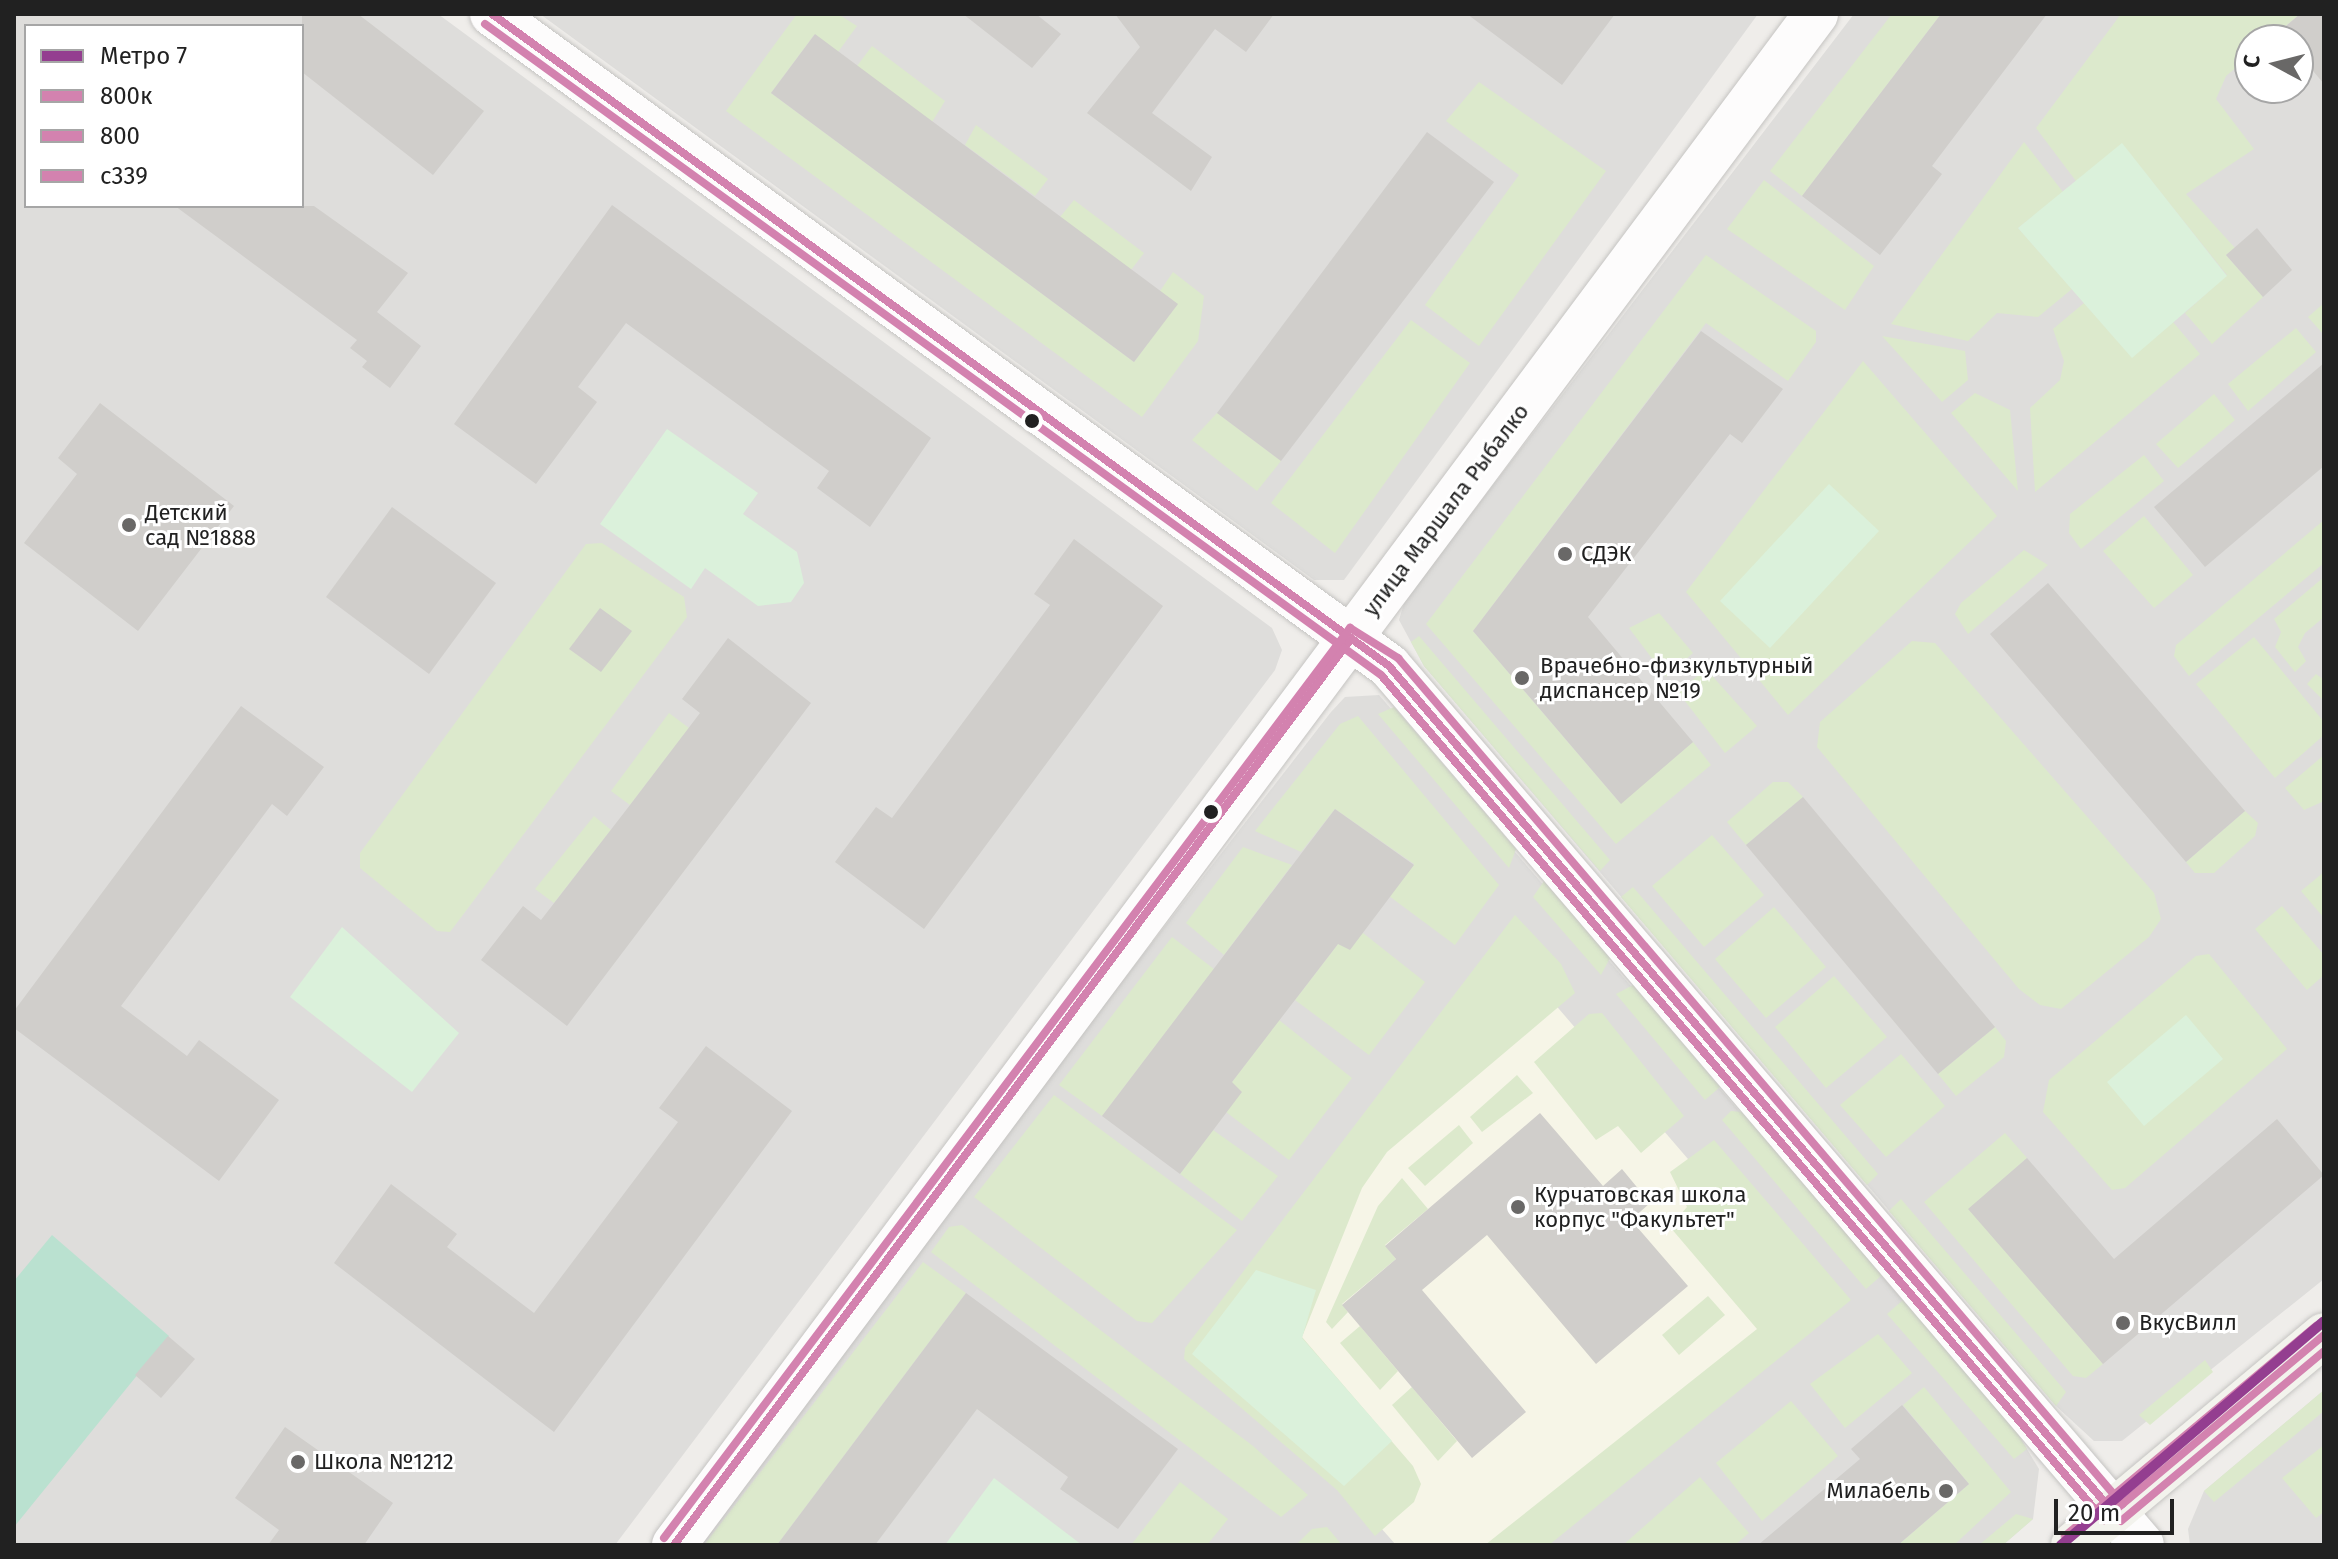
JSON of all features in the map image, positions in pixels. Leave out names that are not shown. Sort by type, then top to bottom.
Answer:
[{"type":"main road","points":[[2073,1545],[2324,1335]]},
{"type":"street","points":[[492,14],[1389,666],[2142,1545]]},
{"type":"street","name":"улица Маршала Рыбалко","points":[[674,1545],[1816,14]]},
{"type":"shaded area","points":[[14,14],[438,14],[1272,628],[1282,650],[1275,670],[615,1545],[14,1545]]},
{"type":"shaded area","points":[[540,14],[1758,14],[1344,580],[1314,580]]},
{"type":"shaded area","points":[[1854,14],[2324,14],[2324,1279],[2122,1441],[2094,1441],[2056,1406],[1424,666],[1399,620],[1405,600]]},
{"type":"shaded area","points":[[1379,695],[2016,1431],[2039,1469],[2033,1519],[2003,1545],[685,1545],[1331,712],[1345,697]]},
{"type":"shaded area","name":"Курчатовская школа корпус \"Факультет\"","points":[[1504,945],[1816,1308],[1524,1545],[1396,1545],[1344,1486],[1192,1354]]},
{"type":"shaded area","points":[[2324,1390],[2324,1545],[2190,1545],[2188,1529],[2204,1491]]},
{"type":"green space","points":[[797,14],[838,14],[857,26],[838,52],[814,35],[771,93],[1134,362],[1177,304],[1160,291],[1173,272],[1204,296],[1198,341],[1142,417],[726,111]]},
{"type":"green space","points":[[1892,14],[1941,14],[1802,196],[1770,171]]},
{"type":"green space","points":[[2121,14],[2300,14],[2288,24],[2234,24],[2234,69],[2226,76],[2216,99],[2254,149],[2186,194],[2235,248],[2226,255],[2263,297],[2212,344],[2185,313],[2227,275],[2122,144],[2076,181],[2036,128]]},
{"type":"green space","points":[[872,46],[945,101],[932,122],[857,66]]},
{"type":"green space","points":[[1479,82],[1606,171],[1479,346],[1425,305],[1519,175],[1446,121]]},
{"type":"green space","points":[[976,125],[1048,179],[1035,196],[965,145]]},
{"type":"green space","points":[[2024,142],[2063,192],[2018,228],[2072,289],[2038,317],[1997,313],[1968,341],[1891,324]]},
{"type":"green space","points":[[2122,143],[2227,276],[2132,358],[2018,228]]},
{"type":"green space","points":[[1764,180],[1874,266],[1845,310],[1727,229]]},
{"type":"green space","points":[[1074,200],[1144,253],[1131,270],[1060,217]]},
{"type":"green space","points":[[1706,255],[1816,331],[1816,342],[1788,381],[1706,323],[1473,631],[1620,803],[1693,742],[1711,765],[1616,844],[1426,624]]},
{"type":"green space","points":[[2084,303],[2132,357],[2173,322],[2200,354],[2035,492],[2030,408],[2060,380],[2064,361],[2053,329]]},
{"type":"green space","points":[[2324,303],[2324,335],[2308,317]]},
{"type":"green space","points":[[1411,320],[1470,363],[1335,553],[1271,503]]},
{"type":"green space","points":[[2296,328],[2316,352],[2248,411],[2228,384]]},
{"type":"green space","points":[[1882,336],[1965,351],[1968,380],[1942,402]]},
{"type":"green space","points":[[1863,361],[1997,516],[1788,715],[1686,592]]},
{"type":"green space","points":[[1975,393],[2010,410],[2018,491],[1951,413]]},
{"type":"green space","points":[[2214,394],[2235,420],[2178,468],[2156,444]]},
{"type":"green space","points":[[1217,413],[1281,461],[1257,491],[1192,440]]},
{"type":"green space","points":[[667,429],[758,493],[743,514],[797,552],[804,583],[791,602],[758,606],[705,568],[691,589],[600,524]]},
{"type":"green space","points":[[2144,455],[2164,481],[2081,549],[2069,533],[2070,514]]},
{"type":"green space","points":[[1829,484],[1879,531],[1770,648],[1720,601]]},
{"type":"green space","points":[[2144,516],[2193,575],[2154,608],[2103,551]]},
{"type":"green space","points":[[2324,520],[2324,563],[2189,676],[2174,656],[2176,645]]},
{"type":"green space","points":[[602,543],[684,597],[687,617],[450,932],[437,931],[360,868],[360,853],[586,544]]},
{"type":"green space","points":[[2024,550],[2048,565],[1968,634],[1955,614],[1961,603]]},
{"type":"green space","points":[[2324,577],[2324,617],[2305,633],[2298,647],[2306,661],[2295,672],[2275,647],[2281,632],[2274,619]]},
{"type":"green space","points":[[1659,613],[1693,653],[1666,677],[1629,628]]},
{"type":"green space","points":[[1419,636],[1610,860],[1600,871],[1424,666],[1411,642]]},
{"type":"green space","points":[[2254,637],[2324,722],[2324,735],[2275,778],[2196,684]]},
{"type":"green space","points":[[1912,641],[1935,643],[2154,893],[2161,919],[2149,937],[2061,1009],[2040,1005],[2019,989],[1817,747],[1820,722]]},
{"type":"green space","points":[[1706,669],[1757,726],[1725,753],[1678,692]]},
{"type":"green space","points":[[2316,674],[2324,680],[2324,701],[2307,684]]},
{"type":"green space","points":[[1394,707],[1516,849],[1509,868],[1378,714]]},
{"type":"green space","points":[[669,713],[689,728],[630,805],[611,791]]},
{"type":"green space","points":[[1358,716],[1499,885],[1455,945],[1389,896],[1414,864],[1335,809],[1301,852],[1255,831],[1340,724]]},
{"type":"green space","points":[[2324,755],[2324,801],[2304,810],[2285,788]]},
{"type":"green space","points":[[1773,782],[1788,782],[1803,797],[1746,845],[1727,822]]},
{"type":"green space","points":[[2245,811],[2258,823],[2255,836],[2214,873],[2195,873],[2186,862]]},
{"type":"green space","points":[[594,816],[611,830],[554,903],[535,889]]},
{"type":"green space","points":[[1712,835],[1764,895],[1704,947],[1652,886]]},
{"type":"green space","points":[[1243,847],[1292,865],[1224,955],[1186,923]]},
{"type":"green space","points":[[2324,872],[2324,918],[2301,891]]},
{"type":"green space","points":[[1544,881],[1610,958],[1601,975],[1533,897]]},
{"type":"green space","points":[[1633,887],[1878,1174],[1867,1185],[1621,897]]},
{"type":"green space","points":[[2282,906],[2324,955],[2324,975],[2307,990],[2255,929]]},
{"type":"green space","points":[[1774,907],[1826,967],[1766,1018],[1715,959]]},
{"type":"green space","points":[[1515,915],[1561,964],[1575,993],[1387,1152],[1362,1188],[1302,1337],[1413,1466],[1421,1484],[1414,1502],[1375,1536],[1337,1490],[1184,1359],[1185,1348]]},
{"type":"green space","points":[[342,927],[459,1033],[412,1092],[290,997]]},
{"type":"green space","points":[[1363,933],[1425,982],[1369,1055],[1295,1000],[1338,944]]},
{"type":"green space","points":[[1172,937],[1214,969],[1102,1116],[1059,1085]]},
{"type":"green space","points":[[2209,954],[2287,1049],[2125,1188],[2112,1190],[2043,1112],[2049,1080],[2196,956]]},
{"type":"green space","points":[[1834,976],[1887,1037],[1826,1088],[1775,1027]]},
{"type":"green space","points":[[1633,985],[1720,1087],[1705,1100],[1616,994]]},
{"type":"green space","points":[[1602,1013],[1684,1116],[1641,1153],[1618,1126],[1596,1140],[1534,1062],[1589,1014]]},
{"type":"green space","points":[[2186,1015],[2223,1059],[2144,1126],[2107,1082]]},
{"type":"green space","points":[[1279,1020],[1352,1078],[1289,1160],[1226,1112],[1232,1082]]},
{"type":"green space","points":[[1995,1027],[2006,1041],[2004,1057],[1956,1096],[1938,1074]]},
{"type":"green space","points":[[1901,1054],[1945,1106],[1886,1157],[1840,1105]]},
{"type":"green space","points":[[1517,1075],[1533,1093],[1482,1132],[1470,1117]]},
{"type":"green space","points":[[1054,1095],[1237,1230],[1152,1323],[1137,1321],[974,1197]]},
{"type":"green space","points":[[1731,1111],[1742,1112],[1882,1275],[1866,1289],[1722,1120]]},
{"type":"green space","points":[[1459,1125],[1473,1143],[1425,1186],[1408,1168]]},
{"type":"green space","points":[[1213,1130],[1278,1176],[1242,1221],[1180,1174]]},
{"type":"green space","points":[[2005,1133],[2027,1158],[1969,1209],[2103,1364],[2086,1378],[2073,1376],[1924,1202]]},
{"type":"green space","points":[[1714,1140],[1851,1300],[1549,1545],[1485,1545],[1757,1329],[1670,1227],[1687,1207],[1670,1172]]},
{"type":"green space","points":[[1402,1178],[1428,1209],[1385,1245],[1396,1259],[1342,1304],[1348,1312],[1332,1329],[1326,1322],[1378,1206]]},
{"type":"green space","points":[[1901,1199],[2066,1392],[2056,1406],[1889,1211]]},
{"type":"green space","points":[[962,1225],[1253,1446],[1308,1495],[1281,1517],[931,1252],[949,1227]]},
{"type":"green space","points":[[52,1235],[169,1336],[14,1527],[14,1281]]},
{"type":"green space","points":[[923,1262],[966,1293],[777,1545],[704,1545]]},
{"type":"green space","points":[[1256,1270],[1316,1290],[1302,1338],[1392,1441],[1344,1486],[1192,1354]]},
{"type":"green space","points":[[1708,1296],[1725,1315],[1679,1355],[1662,1335]]},
{"type":"green space","points":[[1903,1300],[2016,1431],[2027,1449],[2014,1459],[1887,1314]]},
{"type":"green space","points":[[1360,1326],[1398,1371],[1380,1390],[1340,1343]]},
{"type":"green space","points":[[1878,1334],[1912,1373],[1845,1428],[1810,1384]]},
{"type":"green space","points":[[2205,1360],[2213,1372],[2150,1425],[2139,1415]]},
{"type":"green space","points":[[1412,1387],[1457,1441],[1438,1461],[1392,1405]]},
{"type":"green space","points":[[1924,1387],[2011,1492],[1954,1545],[1898,1545],[1969,1484],[1903,1405]]},
{"type":"green space","points":[[2324,1390],[2324,1411],[2214,1502],[2204,1491]]},
{"type":"green space","points":[[1791,1401],[1838,1456],[1762,1521],[1716,1463]]},
{"type":"green space","points":[[2324,1445],[2324,1512],[2316,1518],[2282,1478]]},
{"type":"green space","points":[[1700,1477],[1749,1533],[1735,1545],[1623,1545]]},
{"type":"green space","points":[[994,1478],[1082,1545],[945,1545]]},
{"type":"green space","points":[[1180,1482],[1228,1519],[1207,1545],[1131,1545]]},
{"type":"green space","points":[[2016,1514],[2033,1519],[2003,1545],[1979,1545]]},
{"type":"green space","points":[[1327,1527],[1342,1545],[1298,1543],[1312,1529]]},
{"type":"building","points":[[302,14],[358,14],[484,111],[433,175],[304,74]]},
{"type":"building","points":[[963,14],[1036,14],[1061,34],[1032,68]]},
{"type":"building","points":[[1115,14],[1274,14],[1246,52],[1215,29],[1152,113],[1212,157],[1191,191],[1087,113],[1140,47]]},
{"type":"building","points":[[1467,14],[1615,14],[1562,85]]},
{"type":"building","points":[[1941,14],[2047,14],[1932,166],[1942,174],[1880,255],[1802,196]]},
{"type":"building","points":[[2300,14],[2324,14],[2324,84],[2314,72],[2314,24],[2288,24]]},
{"type":"building","points":[[815,34],[1178,304],[1134,362],[771,93]]},
{"type":"building","points":[[1427,132],[1494,182],[1281,461],[1217,413]]},
{"type":"building","points":[[612,205],[931,438],[870,527],[817,488],[829,471],[626,323],[578,387],[597,402],[536,484],[454,424]]},
{"type":"building","points":[[314,206],[408,273],[377,312],[421,346],[390,388],[362,367],[367,361],[350,348],[357,340],[178,208]]},
{"type":"building","points":[[2257,228],[2292,270],[2263,297],[2226,255]]},
{"type":"building","points":[[1701,331],[1783,389],[1742,443],[1730,434],[1588,617],[1693,742],[1621,804],[1473,631]]},
{"type":"building","points":[[2324,363],[2324,466],[2205,567],[2154,507]]},
{"type":"building","name":"Детский сад №1888","points":[[100,403],[234,506],[138,631],[24,543],[77,474],[58,458]]},
{"type":"building","points":[[392,507],[496,583],[429,674],[326,597]]},
{"type":"building","points":[[1074,539],[1163,606],[924,929],[835,862],[876,807],[892,818],[1050,605],[1034,594]]},
{"type":"building","points":[[2048,583],[2245,811],[2186,862],[1990,634]]},
{"type":"building","points":[[600,608],[632,631],[601,672],[569,649]]},
{"type":"building","points":[[728,638],[811,703],[567,1026],[481,960],[523,906],[541,920],[630,805],[700,713],[682,699]]},
{"type":"building","points":[[241,706],[324,767],[287,816],[272,804],[121,1006],[187,1056],[199,1040],[279,1100],[219,1181],[14,1028],[14,1011]]},
{"type":"building","points":[[1803,797],[1995,1027],[1938,1074],[1746,845]]},
{"type":"building","points":[[1335,809],[1414,865],[1350,950],[1338,944],[1232,1082],[1242,1092],[1180,1174],[1102,1116]]},
{"type":"building","points":[[706,1046],[792,1111],[554,1432],[334,1263],[391,1184],[457,1234],[447,1247],[534,1313],[678,1122],[659,1108]]},
{"type":"building","points":[[1540,1113],[1603,1186],[1622,1169],[1650,1203],[1631,1220],[1688,1286],[1596,1364],[1487,1235],[1422,1290],[1526,1412],[1472,1458],[1342,1305],[1396,1259],[1385,1246]]},
{"type":"building","points":[[2277,1119],[2324,1175],[2103,1364],[1968,1209],[2027,1158],[2114,1259]]},
{"type":"building","points":[[966,1293],[1178,1449],[1118,1529],[1060,1489],[1068,1477],[977,1409],[875,1545],[777,1545]]},
{"type":"building","points":[[168,1336],[195,1359],[161,1398],[135,1375]]},
{"type":"building","points":[[1902,1405],[1969,1484],[1898,1545],[1758,1545],[1860,1459],[1851,1449]]},
{"type":"building","name":"Школа №1212","points":[[285,1427],[393,1503],[364,1545],[268,1545],[279,1530],[235,1498]]},
{"type":"metro line","name":"7","points":[[2061,1545],[2324,1321]]},
{"type":"transit line","name":"800к","points":[[492,14],[1389,666],[2113,1512]]},
{"type":"transit line","name":"800","points":[[485,24],[1381,675],[2104,1520]]},
{"type":"transit line","name":"с339","points":[[664,1538],[1350,628],[1398,658],[2122,1504]]},
{"type":"transit line","name":"800к","points":[[674,1545],[1350,640]]},
{"type":"transit line","name":"с339","points":[[2065,1536],[2316,1326]]},
{"type":"transit line","name":"800к","points":[[2113,1512],[2324,1335]]},
{"type":"transit line","name":"800","points":[[2121,1521],[2324,1351]]},
{"type":"place","name":"Детский сад №1888","points":[[129,525]]},
{"type":"place","name":"СДЭК","points":[[1565,554]]},
{"type":"place","name":"Врачебно-физкультурный диспансер №19","points":[[1522,678]]},
{"type":"place","name":"Курчатовская школа корпус \"Факультет\"","points":[[1518,1207]]},
{"type":"place","name":"ВкусВилл","points":[[2123,1323]]},
{"type":"place","name":"Школа №1212","points":[[298,1462]]},
{"type":"place","name":"Милабель","points":[[1946,1491]]}]
